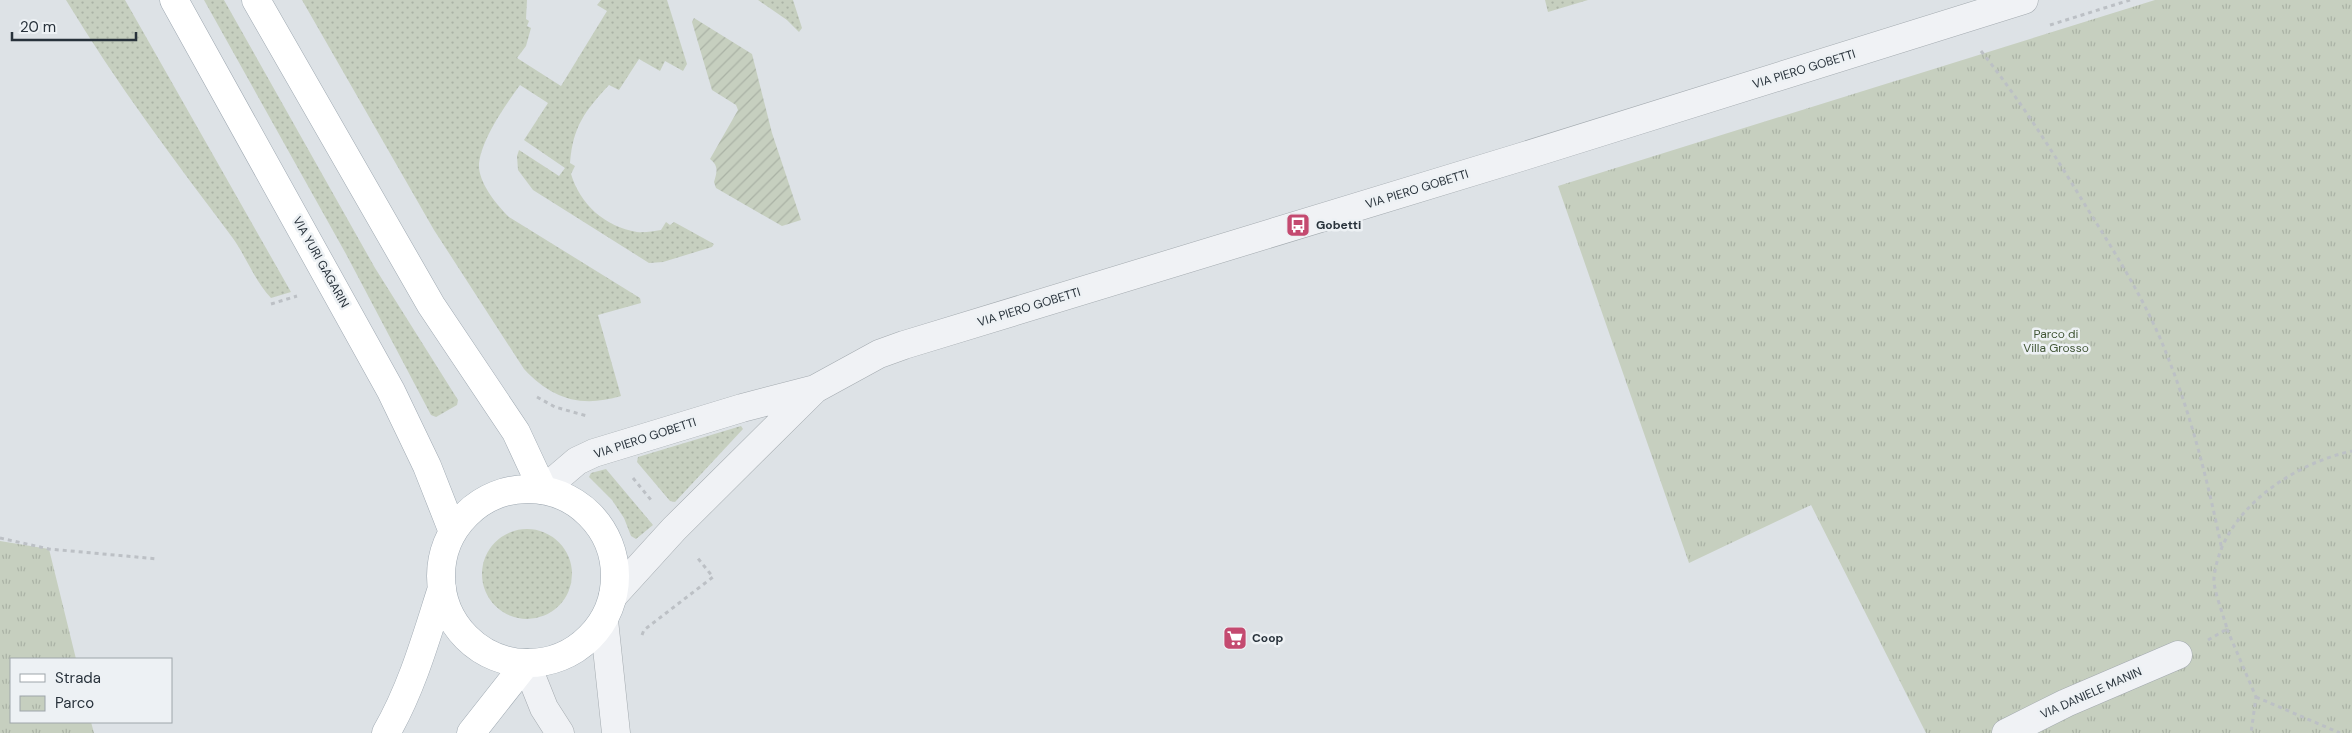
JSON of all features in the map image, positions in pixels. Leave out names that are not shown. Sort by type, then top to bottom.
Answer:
[{"type":"main road","name":"VIA YURI GAGARIN","points":[[174,0],[391,391],[427,466],[453,532]]},
{"type":"main road","points":[[256,0],[431,305],[516,432],[543,490]]},
{"type":"main road","points":[[543,490],[568,498],[590,514],[606,537],[615,569],[608,608],[595,632],[571,652],[542,662],[526,663],[506,660],[483,650],[464,633],[450,612],[442,588],[441,570],[446,548],[453,532],[467,514],[482,502],[508,491],[543,490]]},
{"type":"main road","points":[[386,733],[409,687],[442,588]]},
{"type":"main road","points":[[471,733],[526,663]]},
{"type":"street","name":"VIA PIERO GOBETTI","points":[[543,490],[577,461],[594,453],[742,408],[815,389],[879,354],[904,345],[1521,157],[1956,10],[2024,0]]},
{"type":"street","name":"VIA PIERO GOBETTI","points":[[608,608],[674,529],[815,389]]},
{"type":"street","points":[[608,608],[616,733]]},
{"type":"street","name":"VIA DANIELE MANIN","points":[[2006,733],[2066,703],[2178,655]]},
{"type":"street","points":[[526,663],[536,692],[560,733]]},
{"type":"path","points":[[1978,47],[2022,103],[2142,301],[2165,350],[2196,442],[2222,550]]},
{"type":"path","points":[[271,304],[303,295]]},
{"type":"path","points":[[532,393],[555,407],[591,416]]},
{"type":"path","points":[[2251,733],[2256,697],[2227,629],[2214,579],[2222,550],[2229,534],[2240,517],[2276,483],[2303,468],[2335,454],[2352,451]]},
{"type":"path","points":[[627,471],[656,506]]},
{"type":"path","points":[[0,538],[50,549],[158,559]]},
{"type":"path","points":[[640,639],[644,630],[713,577],[692,551]]},
{"type":"path","points":[[2178,655],[2227,629]]},
{"type":"path","points":[[2256,697],[2340,733]]},
{"type":"green space","points":[[66,0],[125,0],[291,292],[271,298],[265,291],[232,237],[125,91]]},
{"type":"green space","points":[[204,0],[224,0],[375,268],[458,400],[457,405],[436,417],[431,415],[346,254]]},
{"type":"green space","points":[[302,0],[527,0],[526,19],[529,21],[527,26],[531,28],[526,46],[517,58],[561,86],[607,11],[597,5],[601,0],[667,0],[687,64],[683,71],[665,61],[660,71],[639,59],[619,90],[609,85],[587,111],[577,129],[570,163],[575,166],[571,174],[575,185],[587,204],[614,225],[643,232],[661,230],[666,222],[670,225],[674,222],[714,244],[712,247],[663,262],[649,263],[533,190],[518,170],[517,156],[519,150],[559,176],[565,168],[524,140],[548,103],[520,85],[494,125],[480,158],[479,168],[483,182],[495,201],[509,217],[640,298],[641,303],[598,315],[621,396],[593,401],[580,401],[568,398],[545,388],[524,369],[434,230]]},
{"type":"green space","points":[[758,0],[793,0],[802,28],[799,32],[787,20]]},
{"type":"green space","points":[[1545,0],[1588,0],[1548,12]]},
{"type":"green space","name":"Parco di Villa Grosso","points":[[2155,0],[2352,0],[2352,733],[1926,733],[1811,505],[1689,563],[1558,186]]},
{"type":"green space","points":[[694,18],[752,54],[772,133],[801,220],[782,226],[716,188],[714,182],[716,167],[710,159],[738,110],[736,105],[712,90],[692,22]]},
{"type":"green space","points":[[741,426],[743,429],[675,502],[670,501],[637,462],[638,457]]},
{"type":"green space","points":[[606,469],[653,525],[636,539],[631,536],[624,518],[612,500],[589,477],[591,473]]},
{"type":"green space","points":[[527,529],[544,533],[559,542],[568,557],[572,574],[568,591],[559,606],[544,615],[527,619],[510,615],[495,606],[486,591],[482,574],[486,557],[495,542],[510,533]]},
{"type":"green space","points":[[0,541],[49,549],[76,658],[10,658],[10,723],[91,723],[94,733],[0,733]]},
{"type":"place","name":"Gobetti","points":[[1298,225]]},
{"type":"place","name":"Coop","points":[[1235,638]]}]
